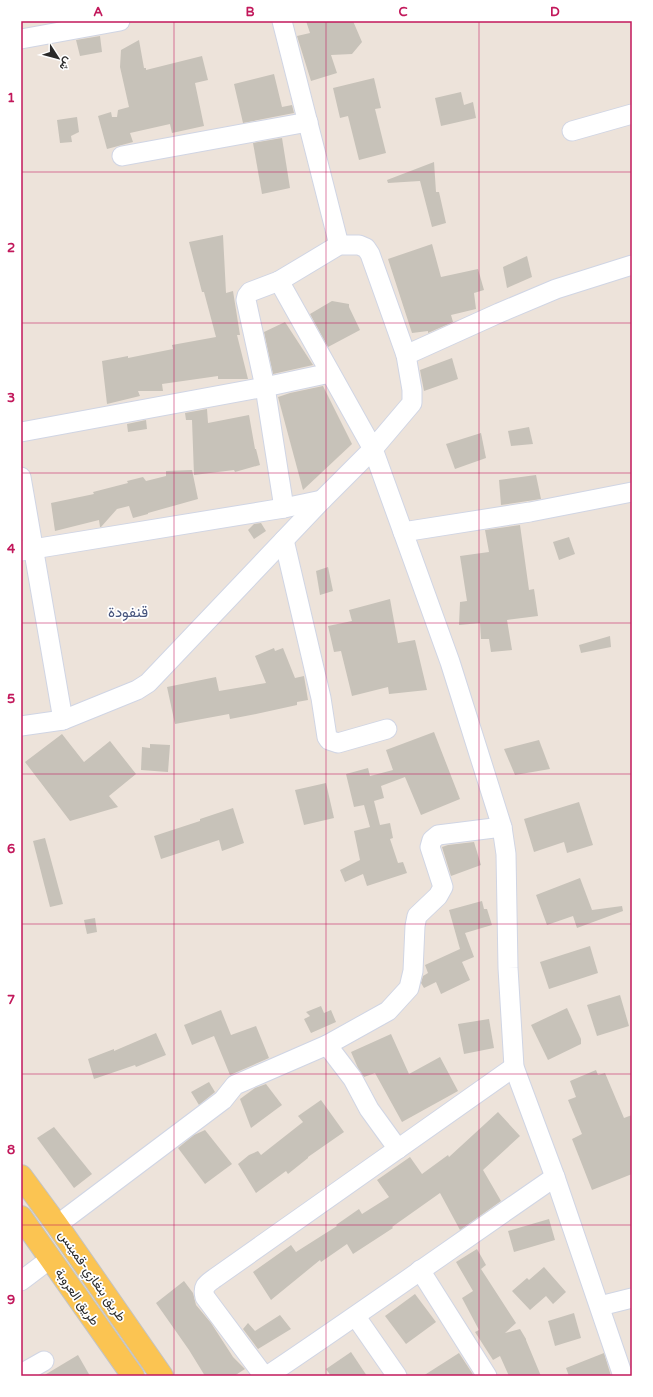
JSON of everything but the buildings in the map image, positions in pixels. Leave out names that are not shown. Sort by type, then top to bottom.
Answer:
[{"type":"main road","name":"طريق بنغازي-قمينس","points":[[21,1176],[162,1376]]},
{"type":"main road","name":"طريق العروبة","points":[[21,1217],[133,1376]]},
{"type":"street","points":[[21,40],[120,21]]},
{"type":"street","points":[[282,21],[339,245]]},
{"type":"street","points":[[572,131],[632,114]]},
{"type":"street","points":[[122,156],[308,122]]},
{"type":"street","points":[[21,726],[63,720],[138,690],[148,683],[322,500],[373,449],[412,402],[412,390],[406,354],[370,254],[366,248],[359,245],[339,245],[279,281],[250,292],[247,296],[246,300],[265,387],[284,508]]},
{"type":"street","points":[[406,354],[556,289],[574,282],[632,265]]},
{"type":"street","points":[[279,281],[373,449],[450,662],[502,827],[506,854],[508,968],[514,1068],[555,1177],[623,1376]]},
{"type":"street","points":[[21,432],[265,387],[330,373]]},
{"type":"street","points":[[21,477],[27,550],[63,720]]},
{"type":"street","points":[[403,532],[530,512],[632,492]]},
{"type":"street","points":[[27,550],[284,508],[322,500]]},
{"type":"street","points":[[284,540],[321,698],[326,736],[329,740],[338,743],[387,729]]},
{"type":"street","points":[[57,1225],[223,1100],[235,1085],[327,1045],[388,1011],[409,988],[413,971],[415,926],[417,916],[438,896],[443,887],[430,847],[432,840],[438,835],[502,827]]},
{"type":"street","points":[[327,1045],[353,1079],[369,1109],[398,1149]]},
{"type":"street","points":[[264,1376],[205,1297],[205,1286],[514,1068]]},
{"type":"street","points":[[268,1376],[356,1317],[420,1270],[555,1177]]},
{"type":"street","points":[[21,1281],[50,1260]]},
{"type":"street","points":[[420,1270],[487,1376]]},
{"type":"street","points":[[600,1306],[632,1298]]},
{"type":"street","points":[[356,1317],[397,1376]]},
{"type":"street","points":[[21,1374],[44,1362]]},
{"type":"district","name":"قنفودة","points":[[128,612]]}]
